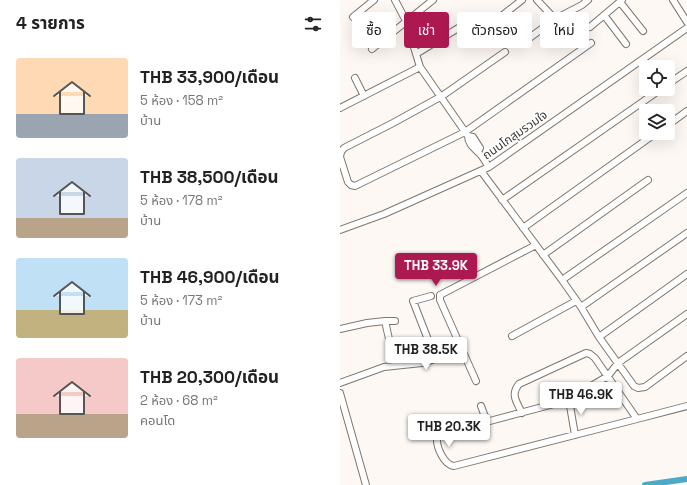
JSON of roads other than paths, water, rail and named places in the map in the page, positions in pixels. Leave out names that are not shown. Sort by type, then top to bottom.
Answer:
[{"type":"street","points":[[359,12],[374,0]]},
{"type":"street","points":[[394,0],[404,18]]},
{"type":"street","points":[[418,12],[433,0]]},
{"type":"street","points":[[507,12],[522,0]]},
{"type":"street","points":[[537,0],[548,12]]},
{"type":"street","points":[[568,12],[588,0]]},
{"type":"street","points":[[673,0],[687,22]]},
{"type":"street","points":[[590,27],[621,1],[643,31]]},
{"type":"street","points":[[604,15],[626,44]]},
{"type":"street","points":[[372,49],[404,23]]},
{"type":"street","name":"ถนนโกสุมรวมใจ","points":[[340,230],[384,214],[489,167],[687,28]]},
{"type":"street","points":[[416,54],[457,29]]},
{"type":"street","points":[[505,52],[442,96],[344,148],[340,157],[348,182],[355,186],[466,134],[591,43]]},
{"type":"street","points":[[414,48],[420,67],[442,96],[466,134],[473,137],[480,148],[478,152],[489,167]]},
{"type":"street","points":[[340,108],[420,67]]},
{"type":"street","points":[[675,79],[687,71]]},
{"type":"street","points":[[355,78],[364,96]]},
{"type":"street","points":[[502,200],[651,96]]},
{"type":"street","points":[[675,120],[687,111]]},
{"type":"street","points":[[523,228],[646,140]]},
{"type":"street","points":[[481,170],[562,280],[581,307],[599,337],[634,386],[641,388],[645,387],[687,356]]},
{"type":"street","points":[[544,255],[648,180]]},
{"type":"street","points":[[562,280],[687,193]]},
{"type":"street","points":[[581,307],[687,233]]},
{"type":"street","points":[[476,381],[440,300],[440,295],[536,245]]},
{"type":"street","points":[[599,337],[687,274]]},
{"type":"street","points":[[340,383],[384,367],[422,363],[432,360],[434,354],[413,301],[431,296]]},
{"type":"street","points":[[512,336],[576,301]]},
{"type":"street","points":[[576,398],[581,392],[608,376],[618,363],[687,314]]},
{"type":"street","points":[[340,329],[367,323],[394,321]]},
{"type":"street","points":[[384,322],[391,348]]},
{"type":"street","points":[[522,413],[514,395],[514,391],[519,384],[586,353],[596,358],[637,419]]},
{"type":"street","points":[[340,393],[366,485]]},
{"type":"street","points":[[619,393],[576,398],[441,434],[437,437],[436,442],[445,461],[449,466],[454,466],[687,406]]},
{"type":"street","points":[[569,400],[575,435]]},
{"type":"street","points":[[481,406],[487,422]]},
{"type":"waterway","points":[[645,485],[687,479]]}]
